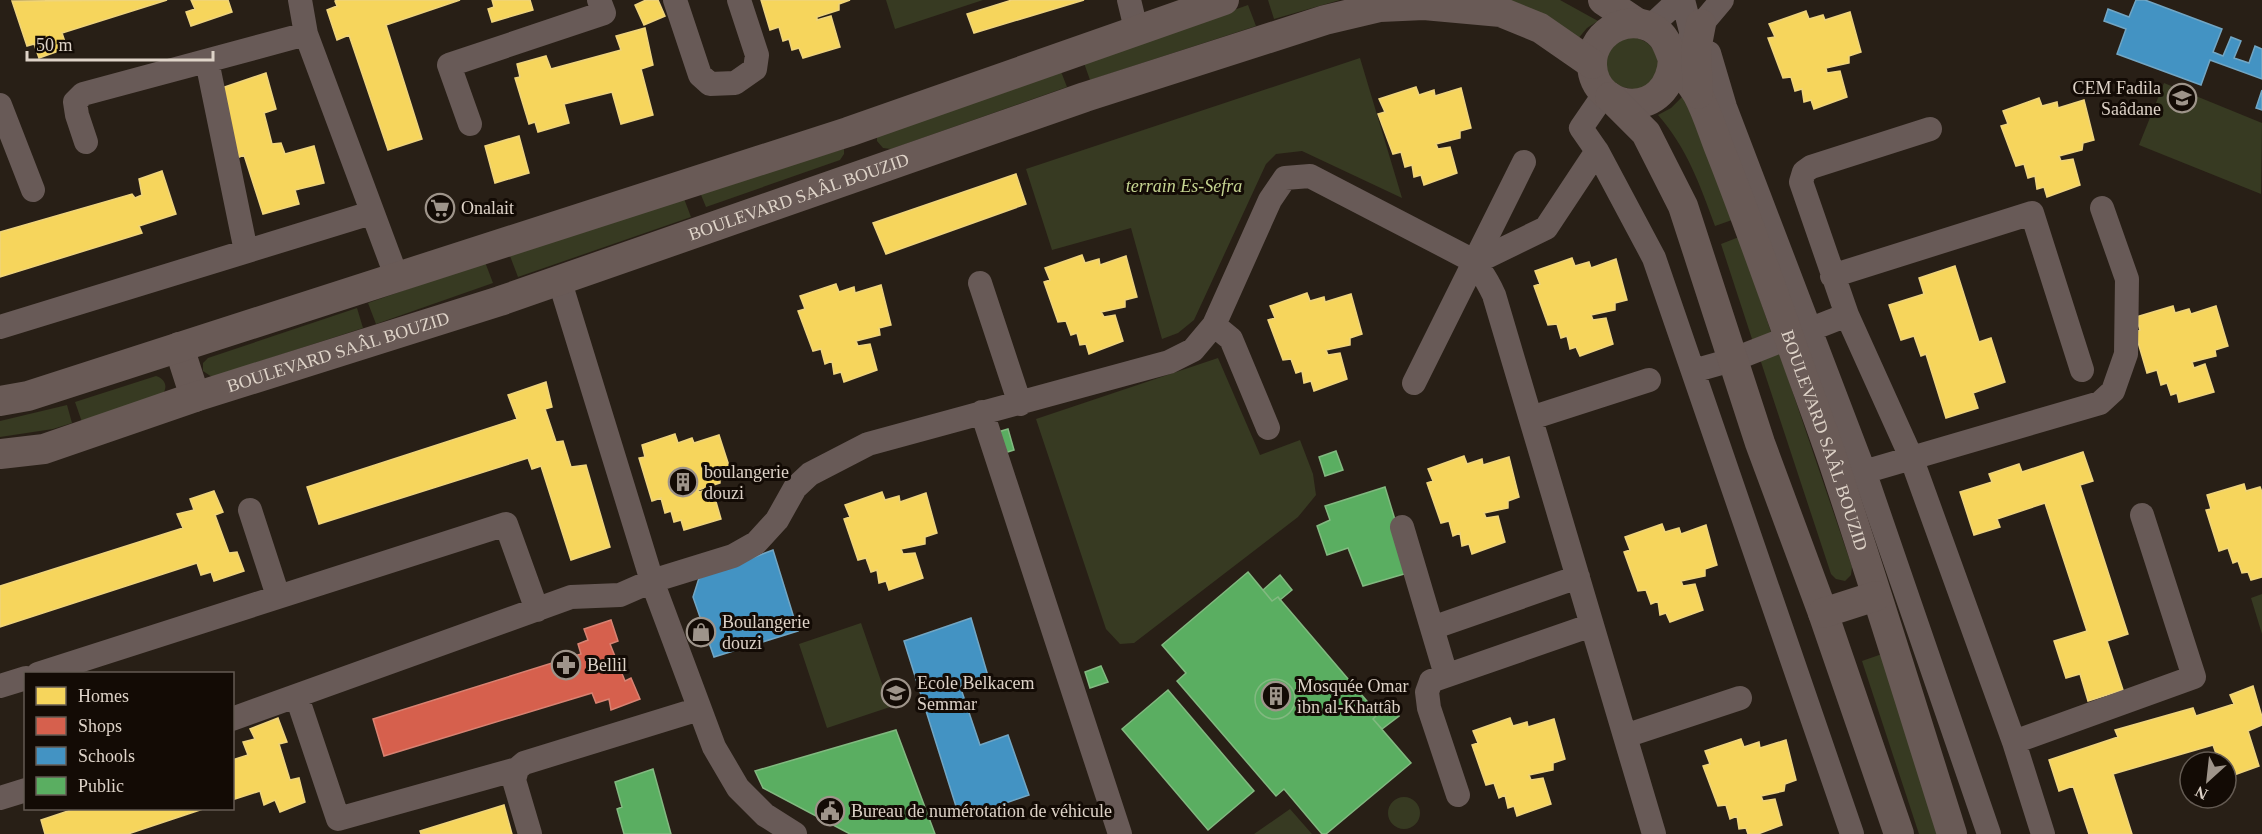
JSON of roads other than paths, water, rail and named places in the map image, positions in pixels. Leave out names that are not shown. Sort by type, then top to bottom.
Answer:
[{"type":"main road","points":[[0,401],[28,396],[848,132],[1224,0]]},
{"type":"main road","points":[[1603,0],[1661,34],[1669,45],[1694,44]]},
{"type":"main road","name":"BOULEVARD SAÂL BOUZID","points":[[0,454],[44,449],[195,397],[560,282],[1085,97],[1325,20],[1380,7],[1461,3],[1501,12],[1540,28],[1592,64]]},
{"type":"main road","points":[[1643,25],[1623,24],[1610,29],[1600,39],[1594,51],[1592,64],[1598,85],[1646,133],[1683,206],[1732,360],[1899,834]]},
{"type":"main road","points":[[1608,95],[1622,102],[1635,104],[1648,101],[1659,94],[1694,44]]},
{"type":"main road","name":"BOULEVARD SAÂL BOUZID","points":[[1694,44],[1698,94],[1748,220],[1799,333],[1852,476],[1876,596],[1952,834]]},
{"type":"main road","points":[[848,132],[864,175]]},
{"type":"main road","points":[[179,347],[195,397]]},
{"type":"main road","points":[[1823,613],[1876,596]]},
{"type":"street","points":[[300,0],[306,34],[397,278]]},
{"type":"street","points":[[470,124],[448,65],[604,13],[599,0]]},
{"type":"street","points":[[675,0],[700,75],[710,84],[735,84],[755,69],[757,55],[739,0]]},
{"type":"street","points":[[1129,0],[1136,29]]},
{"type":"street","points":[[1643,25],[1681,0],[1694,44],[1725,107],[1799,333]]},
{"type":"street","points":[[1694,44],[1722,0]]},
{"type":"street","points":[[86,142],[75,102],[83,94],[306,34]]},
{"type":"street","points":[[207,61],[246,251]]},
{"type":"street","points":[[1608,95],[1581,128],[1597,151],[1654,258],[1852,834]]},
{"type":"street","points":[[0,105],[33,190]]},
{"type":"street","points":[[1930,129],[1811,167],[1804,172],[1801,182],[1847,315],[1911,458],[2014,742],[2043,834]]},
{"type":"street","points":[[1474,263],[1546,228],[1597,151]]},
{"type":"street","points":[[1414,383],[1524,162]]},
{"type":"street","points":[[234,718],[570,597],[620,595],[652,581],[734,556],[756,543],[777,520],[795,488],[810,474],[868,444],[1169,362],[1193,350],[1214,325],[1270,201],[1285,178],[1310,176],[1474,263],[1485,275],[1494,295],[1654,834]]},
{"type":"street","points":[[1989,834],[1852,476],[2100,403],[2113,392],[2126,354],[2127,279],[2103,208]]},
{"type":"street","points":[[0,327],[371,213]]},
{"type":"street","points":[[1832,276],[2032,213],[2082,370]]},
{"type":"street","points":[[560,282],[652,581],[714,747],[738,788],[765,815],[795,834]]},
{"type":"street","points":[[980,283],[1020,404]]},
{"type":"street","points":[[1694,371],[1732,360],[1847,315]]},
{"type":"street","points":[[1214,325],[1231,339],[1268,428]]},
{"type":"street","points":[[1531,418],[1649,380]]},
{"type":"street","points":[[982,412],[1120,834]]},
{"type":"street","points":[[250,510],[278,596]]},
{"type":"street","points":[[2014,742],[2194,677],[2142,515]]},
{"type":"street","points":[[44,672],[506,524],[537,610]]},
{"type":"street","points":[[1402,527],[1446,675]]},
{"type":"street","points":[[1432,628],[1578,578]]},
{"type":"street","points":[[1458,795],[1429,708],[1427,692],[1431,681],[1592,625]]},
{"type":"street","points":[[0,686],[24,679]]},
{"type":"street","points":[[297,697],[338,819],[517,769],[524,763],[699,709]]},
{"type":"street","points":[[1625,736],[1740,698]]},
{"type":"street","points":[[517,769],[514,780],[530,834]]},
{"type":"street","points":[[0,798],[24,791]]},
{"type":"place","name":"CEM Fadila Saâdane","points":[[2182,98]]},
{"type":"place","name":"Onalait","points":[[440,208]]},
{"type":"place","name":"boulangerie douzi","points":[[683,482]]},
{"type":"place","name":"Boulangerie douzi","points":[[701,632]]},
{"type":"place","name":"Bellil","points":[[566,665]]},
{"type":"place","name":"Ecole Belkacem Semmar","points":[[896,693]]},
{"type":"place","name":"Mosquée Omar ibn al-Khattâb","points":[[1276,696]]},
{"type":"place","name":"Bureau de numérotation de véhicule","points":[[830,811]]},
{"type":"park label","name":"terrain Es-Sefra","points":[[1184,186]]}]
